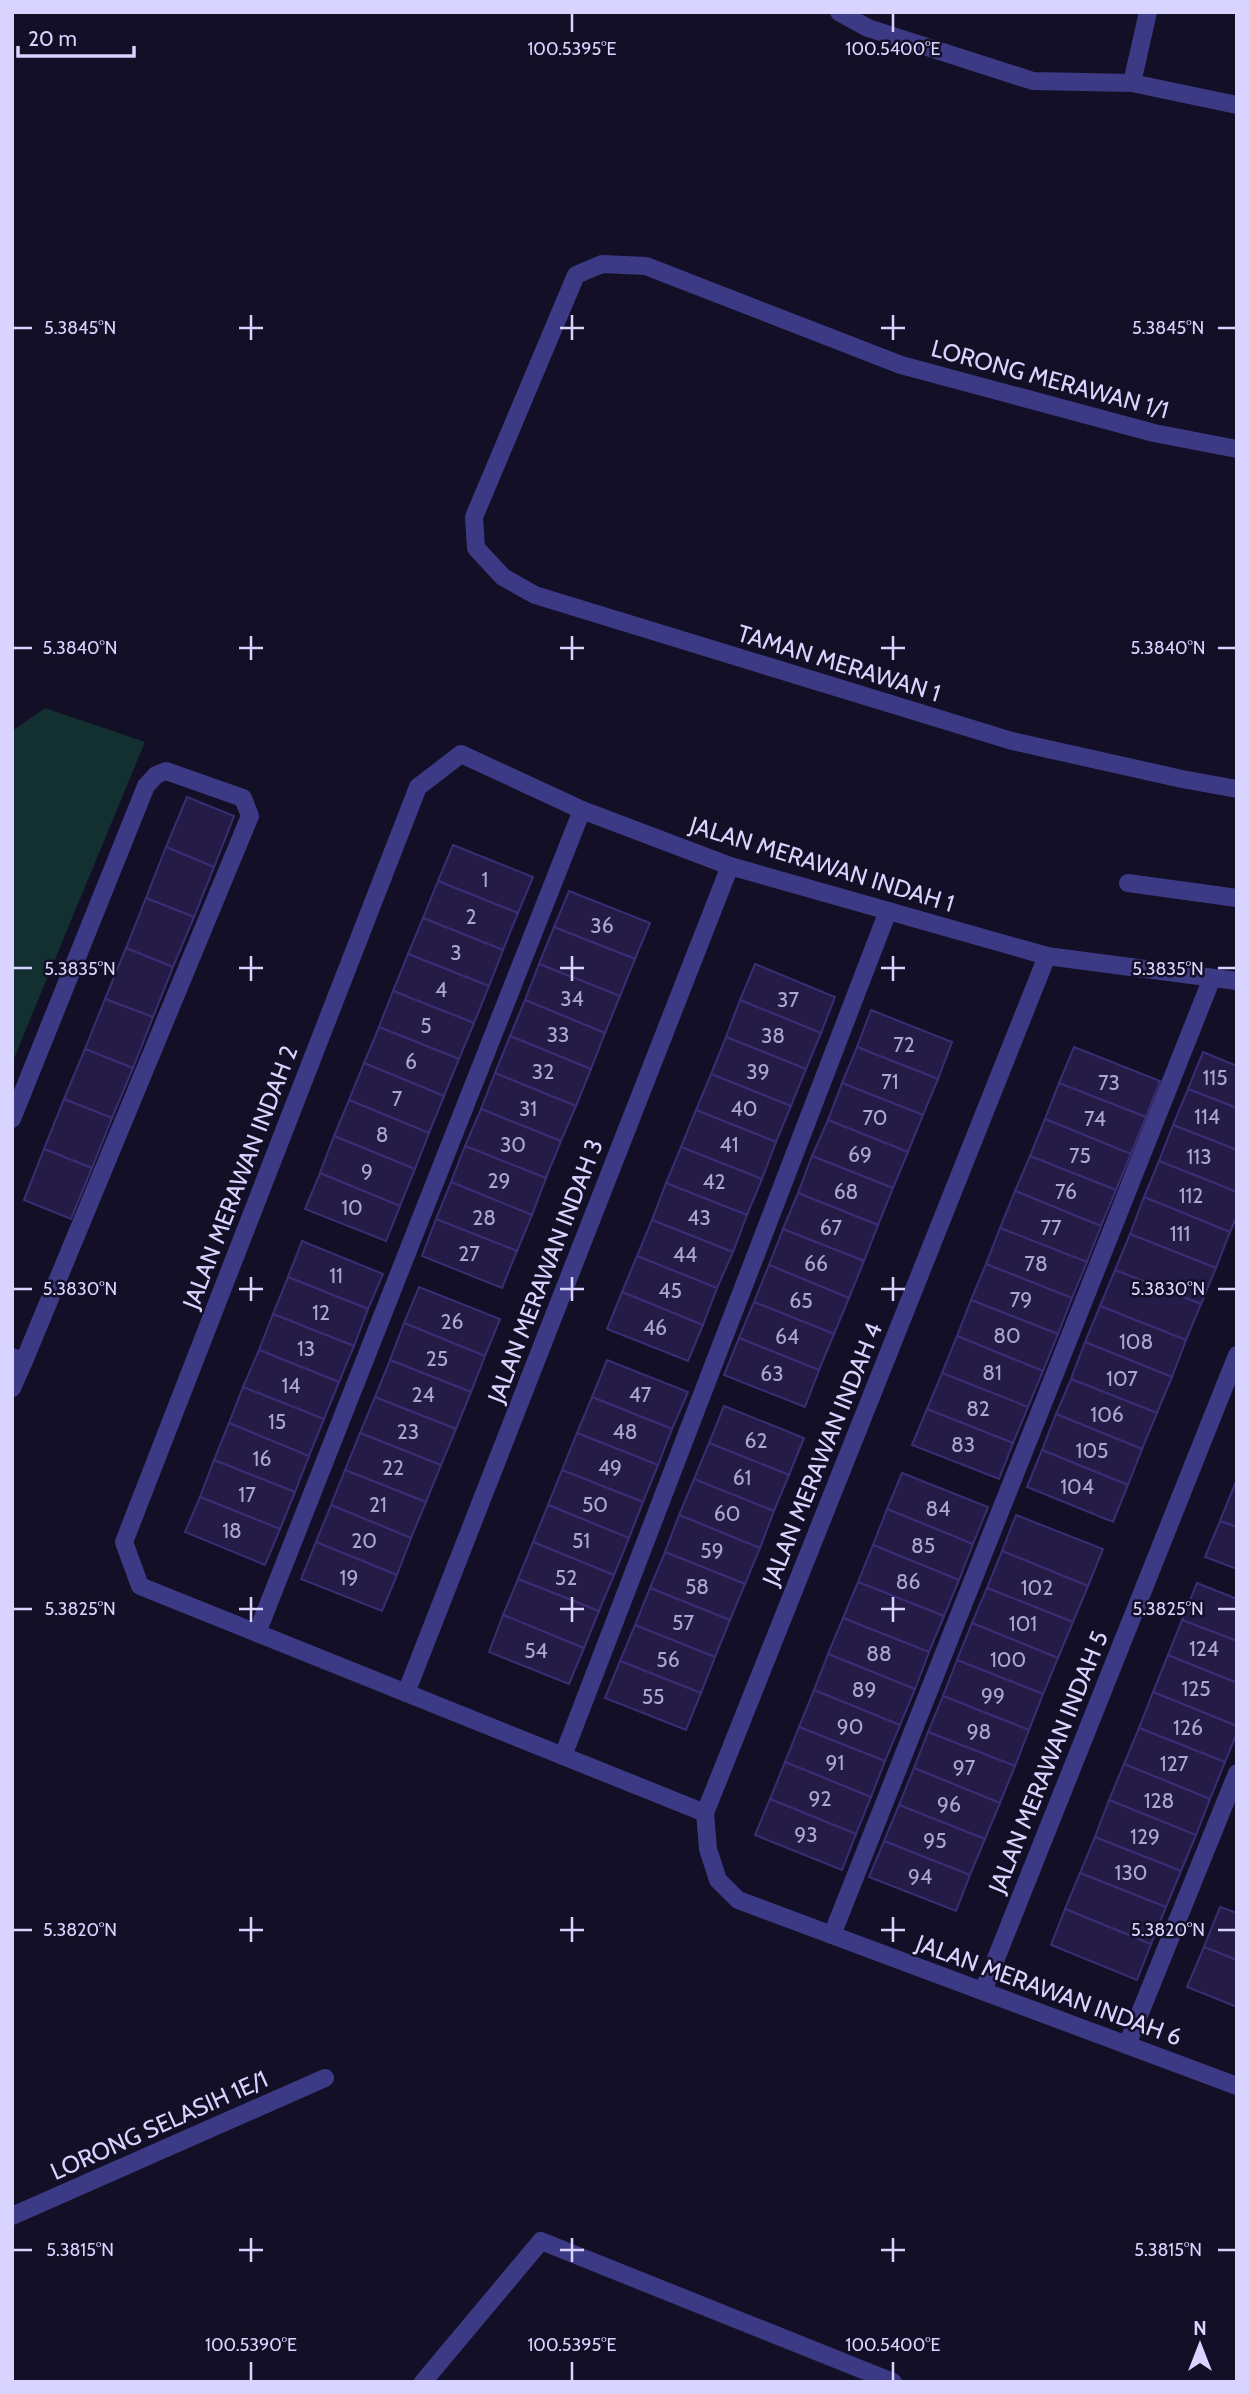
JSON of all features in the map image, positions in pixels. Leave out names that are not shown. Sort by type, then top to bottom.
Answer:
[{"type":"street","points":[[839,12],[867,28],[1033,82],[1132,83],[1237,106]]},
{"type":"street","points":[[1132,83],[1148,12]]},
{"type":"street","name":"LORONG MERAWAN 1/1","points":[[474,517],[576,275],[602,264],[646,266],[901,365],[1154,433],[1237,449]]},
{"type":"street","name":"TAMAN MERAWAN 1","points":[[474,517],[476,548],[503,577],[535,596],[1012,741],[1237,789]]},
{"type":"street","name":"JALAN MERAWAN INDAH 1","points":[[418,787],[461,754],[582,810],[730,866],[1047,956],[1237,981]]},
{"type":"street","points":[[12,1119],[146,786],[156,775],[166,771],[243,798],[250,816],[18,1359],[12,1388]]},
{"type":"street","name":"JALAN MERAWAN INDAH 2","points":[[257,1633],[140,1586],[124,1542],[418,787]]},
{"type":"street","points":[[582,810],[257,1633],[705,1813]]},
{"type":"street","name":"JALAN MERAWAN INDAH 3","points":[[406,1693],[730,866]]},
{"type":"street","points":[[1128,883],[1237,898]]},
{"type":"street","points":[[563,1756],[888,911]]},
{"type":"street","name":"JALAN MERAWAN INDAH 4","points":[[705,1813],[1047,956]]},
{"type":"street","points":[[832,1935],[1212,978]]},
{"type":"street","name":"JALAN MERAWAN INDAH 5","points":[[983,1991],[1237,1355]]},
{"type":"street","points":[[1127,2045],[1237,1773]]},
{"type":"street","name":"JALAN MERAWAN INDAH 6","points":[[705,1813],[708,1849],[718,1880],[738,1900],[1237,2086]]},
{"type":"street","name":"LORONG SELASIH 1E/1","points":[[12,2216],[325,2078]]},
{"type":"street","points":[[423,2382],[541,2241],[889,2381]]},
{"type":"green space","points":[[45,708],[145,742],[12,1063],[12,731]]},
{"type":"building","points":[[187,797],[234,816],[214,867],[166,847]]},
{"type":"building","points":[[453,845],[533,877],[518,913],[438,881]]},
{"type":"building","points":[[166,847],[214,867],[194,917],[146,898]]},
{"type":"building","points":[[438,881],[518,913],[503,950],[423,918]]},
{"type":"building","points":[[569,891],[650,923],[635,959],[554,927]]},
{"type":"building","points":[[146,898],[194,917],[173,967],[126,948]]},
{"type":"building","points":[[423,918],[503,950],[489,986],[408,954]]},
{"type":"building","points":[[554,927],[635,959],[620,996],[539,964]]},
{"type":"building","points":[[126,948],[173,967],[153,1017],[105,999]]},
{"type":"building","points":[[408,954],[489,986],[474,1023],[393,991]]},
{"type":"building","points":[[539,964],[620,996],[605,1033],[525,1000]]},
{"type":"building","points":[[755,964],[835,997],[821,1033],[740,1000]]},
{"type":"building","points":[[393,991],[474,1023],[459,1059],[379,1027]]},
{"type":"building","points":[[105,999],[153,1017],[133,1068],[85,1049]]},
{"type":"building","points":[[525,1000],[605,1033],[591,1069],[510,1036]]},
{"type":"building","points":[[740,1000],[821,1033],[806,1069],[726,1037]]},
{"type":"building","points":[[871,1010],[952,1042],[938,1079],[857,1047]]},
{"type":"building","points":[[379,1027],[459,1059],[444,1096],[364,1063]]},
{"type":"building","points":[[510,1036],[591,1069],[576,1106],[495,1073]]},
{"type":"building","points":[[726,1037],[806,1069],[791,1106],[711,1074]]},
{"type":"building","points":[[857,1047],[938,1079],[923,1115],[842,1083]]},
{"type":"building","points":[[1074,1047],[1160,1081],[1146,1117],[1059,1083]]},
{"type":"building","points":[[85,1049],[133,1068],[112,1118],[64,1099]]},
{"type":"building","points":[[1203,1052],[1237,1066],[1237,1108],[1188,1089]]},
{"type":"building","points":[[364,1063],[444,1096],[429,1133],[349,1100]]},
{"type":"building","points":[[495,1073],[576,1106],[561,1141],[481,1109]]},
{"type":"building","points":[[711,1074],[791,1106],[776,1142],[696,1110]]},
{"type":"building","points":[[842,1083],[923,1115],[908,1152],[828,1120]]},
{"type":"building","points":[[1059,1083],[1146,1117],[1131,1154],[1045,1119]]},
{"type":"building","points":[[1188,1089],[1237,1108],[1237,1150],[1173,1125]]},
{"type":"building","points":[[64,1099],[112,1118],[92,1168],[44,1149]]},
{"type":"building","points":[[349,1100],[429,1133],[415,1169],[334,1136]]},
{"type":"building","points":[[481,1109],[561,1141],[546,1178],[465,1146]]},
{"type":"building","points":[[696,1110],[776,1142],[762,1179],[681,1147]]},
{"type":"building","points":[[1045,1119],[1131,1154],[1116,1190],[1030,1156]]},
{"type":"building","points":[[828,1120],[908,1152],[893,1188],[812,1156]]},
{"type":"building","points":[[1173,1125],[1237,1150],[1237,1192],[1159,1161]]},
{"type":"building","points":[[334,1136],[415,1169],[400,1206],[320,1173]]},
{"type":"building","points":[[465,1146],[546,1178],[532,1215],[451,1182]]},
{"type":"building","points":[[681,1147],[762,1179],[747,1215],[666,1183]]},
{"type":"building","points":[[44,1149],[92,1168],[71,1219],[24,1200]]},
{"type":"building","points":[[812,1156],[893,1188],[878,1225],[798,1193]]},
{"type":"building","points":[[1030,1156],[1116,1190],[1101,1226],[1015,1191]]},
{"type":"building","points":[[1159,1161],[1237,1192],[1237,1216],[1230,1232],[1144,1197]]},
{"type":"building","points":[[320,1173],[400,1206],[386,1241],[305,1209]]},
{"type":"building","points":[[451,1182],[532,1215],[517,1251],[436,1219]]},
{"type":"building","points":[[666,1183],[747,1215],[733,1252],[652,1220]]},
{"type":"building","points":[[1015,1191],[1101,1226],[1087,1262],[1000,1228]]},
{"type":"building","points":[[798,1193],[878,1225],[864,1261],[783,1229]]},
{"type":"building","points":[[1144,1197],[1230,1232],[1216,1268],[1130,1234]]},
{"type":"building","points":[[436,1219],[517,1251],[502,1288],[422,1256]]},
{"type":"building","points":[[652,1220],[733,1252],[717,1288],[637,1256]]},
{"type":"building","points":[[1000,1228],[1087,1262],[1072,1298],[986,1264]]},
{"type":"building","points":[[783,1229],[864,1261],[849,1298],[769,1265]]},
{"type":"building","points":[[1130,1234],[1216,1268],[1201,1304],[1115,1270]]},
{"type":"building","points":[[302,1241],[383,1274],[368,1309],[288,1277]]},
{"type":"building","points":[[637,1256],[717,1288],[703,1325],[622,1292]]},
{"type":"building","points":[[986,1264],[1072,1298],[1058,1334],[971,1300]]},
{"type":"building","points":[[769,1265],[849,1298],[834,1334],[754,1302]]},
{"type":"building","points":[[1115,1270],[1201,1304],[1186,1340],[1100,1306]]},
{"type":"building","points":[[288,1277],[368,1309],[354,1346],[273,1314]]},
{"type":"building","points":[[419,1287],[500,1319],[485,1356],[404,1323]]},
{"type":"building","points":[[622,1292],[703,1325],[688,1361],[607,1329]]},
{"type":"building","points":[[971,1300],[1058,1334],[1043,1371],[957,1336]]},
{"type":"building","points":[[754,1302],[834,1334],[819,1370],[739,1338]]},
{"type":"building","points":[[1100,1306],[1186,1340],[1172,1377],[1085,1342]]},
{"type":"building","points":[[273,1314],[354,1346],[339,1382],[259,1350]]},
{"type":"building","points":[[404,1323],[485,1356],[471,1392],[390,1360]]},
{"type":"building","points":[[957,1336],[1043,1371],[1028,1407],[942,1373]]},
{"type":"building","points":[[739,1338],[819,1370],[805,1407],[724,1375]]},
{"type":"building","points":[[1085,1342],[1172,1377],[1157,1413],[1071,1379]]},
{"type":"building","points":[[259,1350],[339,1382],[324,1419],[243,1387]]},
{"type":"building","points":[[390,1360],[471,1392],[456,1429],[375,1397]]},
{"type":"building","points":[[607,1360],[688,1392],[672,1429],[592,1397]]},
{"type":"building","points":[[942,1373],[1028,1407],[1013,1443],[927,1409]]},
{"type":"building","points":[[1071,1379],[1157,1413],[1142,1449],[1056,1414]]},
{"type":"building","points":[[243,1387],[324,1419],[309,1456],[229,1423]]},
{"type":"building","points":[[375,1397],[456,1429],[441,1465],[360,1433]]},
{"type":"building","points":[[592,1397],[672,1429],[658,1465],[577,1433]]},
{"type":"building","points":[[724,1406],[804,1438],[789,1475],[709,1443]]},
{"type":"building","points":[[927,1409],[1013,1443],[999,1479],[912,1445]]},
{"type":"building","points":[[1056,1414],[1142,1449],[1128,1485],[1042,1450]]},
{"type":"building","points":[[229,1423],[309,1456],[295,1492],[214,1460]]},
{"type":"building","points":[[360,1433],[441,1465],[426,1502],[345,1470]]},
{"type":"building","points":[[577,1433],[658,1465],[643,1502],[562,1470]]},
{"type":"building","points":[[709,1443],[789,1475],[774,1511],[694,1479]]},
{"type":"building","points":[[1042,1450],[1128,1485],[1113,1522],[1027,1487]]},
{"type":"building","points":[[214,1460],[295,1492],[280,1529],[200,1497]]},
{"type":"building","points":[[345,1470],[426,1502],[411,1538],[331,1505]]},
{"type":"building","points":[[562,1470],[643,1502],[629,1538],[548,1505]]},
{"type":"building","points":[[902,1473],[988,1507],[973,1544],[887,1509]]},
{"type":"building","points":[[694,1479],[774,1511],[760,1548],[679,1515]]},
{"type":"building","points":[[1235,1484],[1237,1485],[1237,1527],[1220,1521]]},
{"type":"building","points":[[200,1497],[280,1529],[265,1565],[185,1532]]},
{"type":"building","points":[[331,1505],[411,1538],[397,1575],[316,1542]]},
{"type":"building","points":[[548,1505],[629,1538],[614,1575],[533,1542]]},
{"type":"building","points":[[887,1509],[973,1544],[959,1580],[873,1545]]},
{"type":"building","points":[[679,1515],[760,1548],[745,1584],[665,1552]]},
{"type":"building","points":[[1016,1515],[1103,1549],[1088,1586],[1002,1551]]},
{"type":"building","points":[[1220,1521],[1237,1527],[1237,1569],[1205,1557]]},
{"type":"building","points":[[316,1542],[397,1575],[382,1611],[301,1579]]},
{"type":"building","points":[[533,1542],[614,1575],[599,1611],[518,1579]]},
{"type":"building","points":[[873,1545],[959,1580],[944,1616],[858,1582]]},
{"type":"building","points":[[1002,1551],[1088,1586],[1073,1622],[987,1588]]},
{"type":"building","points":[[665,1552],[745,1584],[730,1620],[650,1588]]},
{"type":"building","points":[[518,1579],[599,1611],[584,1648],[503,1615]]},
{"type":"building","points":[[858,1582],[944,1616],[929,1652],[843,1618]]},
{"type":"building","points":[[1197,1583],[1237,1599],[1237,1641],[1182,1620]]},
{"type":"building","points":[[650,1588],[730,1620],[715,1657],[635,1625]]},
{"type":"building","points":[[987,1588],[1073,1622],[1058,1658],[972,1623]]},
{"type":"building","points":[[503,1615],[584,1648],[569,1684],[489,1652]]},
{"type":"building","points":[[843,1618],[929,1652],[915,1689],[828,1654]]},
{"type":"building","points":[[1182,1620],[1237,1641],[1237,1683],[1168,1655]]},
{"type":"building","points":[[972,1623],[1058,1658],[1043,1694],[957,1660]]},
{"type":"building","points":[[635,1625],[715,1657],[701,1693],[620,1661]]},
{"type":"building","points":[[828,1654],[915,1689],[900,1725],[814,1690]]},
{"type":"building","points":[[1168,1655],[1237,1683],[1237,1726],[1153,1692]]},
{"type":"building","points":[[957,1660],[1043,1694],[1029,1730],[943,1696]]},
{"type":"building","points":[[620,1661],[701,1693],[686,1730],[605,1698]]},
{"type":"building","points":[[814,1690],[900,1725],[885,1761],[799,1727]]},
{"type":"building","points":[[1153,1692],[1237,1726],[1237,1733],[1225,1762],[1139,1728]]},
{"type":"building","points":[[943,1696],[1029,1730],[1015,1766],[928,1732]]},
{"type":"building","points":[[799,1727],[885,1761],[871,1797],[785,1762]]},
{"type":"building","points":[[1139,1728],[1225,1762],[1210,1799],[1124,1764]]},
{"type":"building","points":[[928,1732],[1015,1766],[1000,1803],[914,1768]]},
{"type":"building","points":[[785,1762],[871,1797],[856,1834],[770,1799]]},
{"type":"building","points":[[1124,1764],[1210,1799],[1196,1835],[1109,1800]]},
{"type":"building","points":[[914,1768],[1000,1803],[985,1839],[899,1805]]},
{"type":"building","points":[[770,1799],[856,1834],[842,1870],[755,1835]]},
{"type":"building","points":[[1109,1800],[1196,1835],[1181,1871],[1095,1837]]},
{"type":"building","points":[[899,1805],[985,1839],[970,1875],[884,1841]]},
{"type":"building","points":[[1095,1837],[1181,1871],[1166,1907],[1080,1873]]},
{"type":"building","points":[[884,1841],[970,1875],[956,1911],[869,1877]]},
{"type":"building","points":[[1080,1873],[1166,1907],[1151,1944],[1065,1909]]},
{"type":"building","points":[[1220,1907],[1237,1913],[1237,1960],[1204,1947]]},
{"type":"building","points":[[1065,1909],[1151,1944],[1137,1980],[1051,1945]]},
{"type":"building","points":[[1204,1947],[1237,1960],[1237,2007],[1187,1987]]}]
